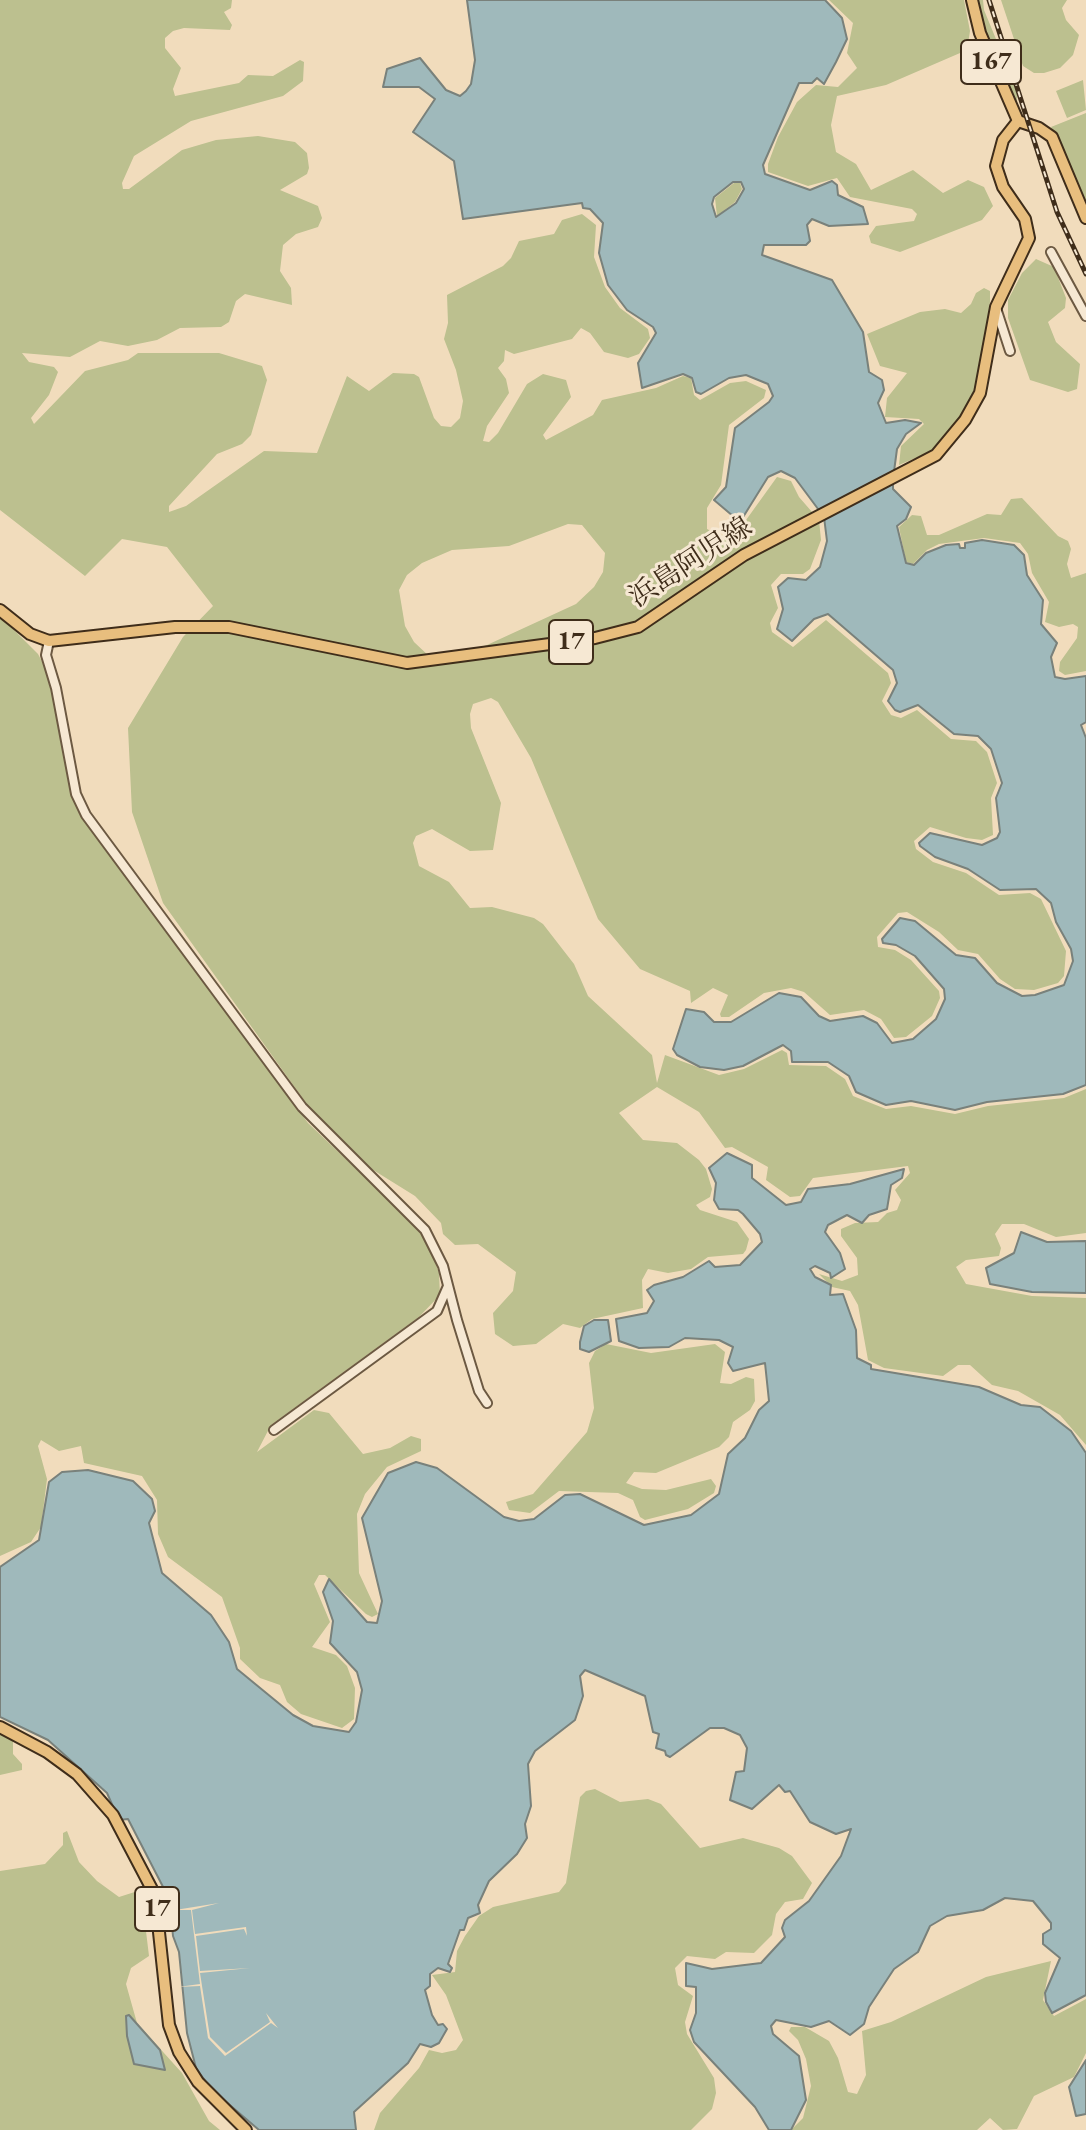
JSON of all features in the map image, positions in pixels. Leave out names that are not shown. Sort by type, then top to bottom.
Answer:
[{"type":"main road","name":"167","points":[[972,0],[980,33],[1018,121],[1039,128],[1052,137],[1086,218]]},
{"type":"main road","name":"浜島阿児線","points":[[49,641],[158,628],[229,627],[407,663],[619,634],[659,615],[744,555],[936,455],[976,404],[996,307],[1029,238],[1025,219],[1003,187],[996,166],[1003,140],[1018,121]]},
{"type":"main road","points":[[0,610],[30,634],[49,641]]},
{"type":"main road","name":"17","points":[[0,1727],[47,1752],[77,1774],[113,1815],[155,1895],[169,2025],[179,2052],[198,2082],[246,2130]]},
{"type":"street","points":[[1051,252],[1086,316]]},
{"type":"street","points":[[988,346],[1008,348],[996,307]]},
{"type":"street","points":[[49,641],[46,655],[56,688],[76,794],[86,815],[302,1107],[420,1223],[440,1257],[479,1391],[487,1403]]},
{"type":"street","points":[[274,1430],[437,1311],[449,1285]]},
{"type":"street","points":[[437,1311],[448,1312],[457,1320]]},
{"type":"green space","points":[[0,0],[232,0],[231,8],[224,12],[232,25],[230,30],[184,28],[173,31],[165,38],[165,48],[181,68],[173,89],[175,96],[239,83],[248,75],[273,76],[300,60],[304,62],[303,81],[283,96],[191,121],[134,156],[122,183],[123,189],[129,189],[182,150],[216,140],[258,136],[295,142],[307,153],[309,168],[307,174],[280,190],[318,206],[322,218],[318,227],[296,234],[283,245],[280,271],[291,288],[292,305],[245,294],[236,301],[229,322],[221,327],[180,328],[157,340],[128,346],[100,341],[70,357],[22,353],[29,362],[54,367],[58,372],[49,395],[31,418],[34,424],[85,371],[128,360],[138,353],[219,353],[262,366],[267,380],[251,435],[242,444],[217,454],[169,506],[169,512],[186,506],[264,451],[317,453],[347,376],[369,391],[393,373],[414,374],[419,377],[434,418],[441,426],[451,427],[460,418],[463,401],[444,339],[448,323],[447,295],[503,266],[511,258],[519,241],[554,234],[562,220],[582,214],[596,225],[594,257],[605,287],[620,308],[648,329],[650,338],[639,354],[628,358],[604,352],[590,333],[581,328],[572,339],[514,354],[505,350],[504,361],[498,368],[506,379],[509,393],[487,426],[483,441],[489,442],[498,433],[527,384],[543,374],[566,380],[571,397],[543,435],[546,440],[593,415],[602,400],[656,388],[683,376],[691,378],[694,395],[700,400],[730,383],[746,381],[766,390],[764,398],[729,425],[721,485],[707,508],[707,529],[721,536],[731,534],[741,527],[777,477],[791,481],[799,497],[819,520],[821,540],[810,569],[803,574],[781,574],[771,585],[778,608],[770,623],[772,632],[793,647],[826,620],[888,673],[891,683],[882,701],[891,715],[901,718],[917,710],[951,739],[976,741],[987,752],[997,783],[991,798],[993,835],[982,840],[966,838],[930,827],[914,841],[916,849],[933,862],[966,873],[999,895],[1030,893],[1041,899],[1066,951],[1064,976],[1058,983],[1034,990],[1015,989],[1000,979],[978,954],[958,950],[939,932],[907,912],[898,913],[877,937],[878,947],[895,950],[911,960],[939,991],[940,998],[932,1016],[906,1037],[894,1038],[881,1019],[864,1010],[830,1015],[804,992],[791,988],[764,993],[729,1017],[721,1017],[720,1014],[728,995],[713,988],[691,1003],[690,991],[640,969],[598,919],[531,758],[498,702],[491,698],[473,704],[470,714],[471,728],[501,803],[493,850],[470,851],[432,829],[416,836],[413,843],[419,866],[449,882],[470,908],[492,907],[534,918],[543,924],[574,964],[588,996],[652,1055],[657,1083],[665,1055],[719,1075],[744,1069],[782,1050],[787,1053],[789,1065],[826,1066],[845,1079],[853,1096],[886,1109],[911,1106],[955,1114],[988,1106],[1064,1098],[1086,1089],[1086,1233],[1056,1237],[1024,1224],[1002,1224],[995,1234],[1001,1248],[999,1256],[966,1260],[956,1267],[966,1284],[1032,1296],[1086,1298],[1086,1445],[1060,1415],[1018,1391],[992,1385],[970,1365],[958,1365],[943,1376],[884,1368],[868,1360],[858,1305],[850,1291],[832,1287],[819,1274],[842,1281],[858,1275],[857,1258],[841,1236],[841,1229],[855,1223],[878,1222],[887,1213],[897,1210],[901,1200],[895,1190],[910,1173],[908,1166],[813,1178],[800,1196],[790,1197],[766,1180],[768,1167],[732,1147],[725,1148],[699,1112],[657,1087],[619,1113],[643,1140],[677,1143],[699,1160],[706,1169],[712,1189],[710,1197],[696,1205],[700,1210],[737,1222],[749,1239],[746,1250],[743,1254],[708,1257],[691,1269],[668,1273],[648,1269],[642,1280],[643,1308],[592,1319],[580,1328],[563,1324],[536,1344],[513,1346],[495,1334],[493,1313],[513,1291],[516,1272],[478,1244],[455,1245],[443,1234],[441,1223],[415,1196],[370,1168],[311,1110],[163,903],[132,812],[128,728],[183,637],[213,606],[167,547],[122,539],[85,576],[0,510]],"holes":[[[568,524],[582,525],[605,553],[603,572],[594,587],[576,604],[487,645],[462,653],[430,657],[414,642],[405,626],[399,590],[407,575],[422,563],[452,550],[509,546]]]},
{"type":"green space","points":[[829,0],[964,0],[970,31],[967,50],[886,85],[837,96],[831,125],[836,152],[856,164],[871,190],[913,170],[943,193],[968,180],[984,187],[993,206],[982,220],[900,252],[871,243],[869,236],[876,226],[914,221],[917,214],[912,209],[850,197],[837,178],[808,186],[768,172],[778,137],[797,102],[816,85],[838,87],[857,68],[847,53],[853,23]]},
{"type":"green space","points":[[976,0],[983,0],[984,10],[1017,90],[1017,105],[985,36]]},
{"type":"green space","points":[[1001,0],[1067,0],[1062,8],[1066,20],[1079,35],[1073,55],[1060,68],[1044,73],[1034,73],[1023,66]]},
{"type":"green space","points":[[1083,80],[1086,110],[1067,118],[1056,91]]},
{"type":"green space","points":[[1086,113],[1086,203],[1051,127]]},
{"type":"green space","points":[[734,183],[740,183],[742,189],[735,202],[717,216],[715,198]]},
{"type":"green space","points":[[1036,259],[1054,267],[1066,298],[1065,308],[1048,322],[1056,342],[1080,364],[1077,389],[1068,392],[1030,380],[1008,318],[1008,300],[1022,273]]},
{"type":"green space","points":[[984,288],[990,291],[990,302],[980,376],[972,403],[936,449],[899,465],[901,446],[924,424],[919,419],[885,417],[887,398],[907,373],[880,366],[867,334],[920,312],[945,309],[961,313],[971,304],[976,293]]},
{"type":"green space","points":[[1022,498],[1058,536],[1068,541],[1071,549],[1067,564],[1071,578],[1086,573],[1086,671],[1065,675],[1059,671],[1060,662],[1077,638],[1078,627],[1073,624],[1059,627],[1045,622],[1049,602],[1032,573],[1028,554],[1020,543],[984,538],[939,544],[927,550],[913,564],[906,562],[899,527],[912,515],[921,516],[927,535],[939,535],[987,514],[1001,515],[1011,499]]},
{"type":"green space","points":[[0,616],[38,654],[51,679],[70,791],[80,815],[308,1123],[415,1225],[427,1241],[439,1273],[440,1295],[419,1317],[271,1425],[257,1452],[314,1410],[329,1413],[363,1454],[390,1448],[411,1436],[421,1439],[421,1451],[387,1467],[365,1494],[357,1514],[359,1573],[378,1614],[372,1617],[366,1614],[325,1575],[319,1575],[314,1584],[330,1622],[312,1647],[336,1655],[347,1666],[355,1688],[354,1719],[342,1728],[301,1714],[287,1702],[280,1685],[260,1678],[240,1659],[240,1648],[222,1597],[168,1557],[158,1534],[157,1500],[142,1476],[84,1463],[81,1446],[59,1451],[41,1440],[38,1446],[47,1479],[41,1527],[31,1542],[0,1556]]},
{"type":"green space","points":[[606,1344],[651,1353],[715,1344],[725,1352],[720,1383],[731,1384],[746,1377],[754,1379],[755,1401],[750,1410],[733,1422],[729,1437],[719,1447],[656,1473],[634,1472],[626,1483],[642,1489],[666,1490],[711,1479],[716,1486],[714,1493],[688,1509],[645,1520],[640,1517],[633,1500],[618,1493],[559,1491],[530,1513],[509,1510],[506,1502],[533,1494],[587,1432],[594,1408],[589,1363],[595,1351]]},
{"type":"green space","points":[[0,1732],[13,1741],[13,1754],[22,1764],[22,1770],[0,1775]]},
{"type":"green space","points":[[595,1789],[620,1802],[648,1799],[661,1804],[700,1848],[743,1838],[779,1848],[792,1856],[812,1883],[803,1899],[785,1902],[776,1914],[772,1935],[754,1953],[726,1952],[715,1959],[687,1956],[675,1968],[678,1985],[693,1996],[685,2022],[687,2034],[714,2078],[716,2093],[712,2109],[691,2130],[374,2130],[380,2113],[419,2068],[429,2050],[442,2053],[456,2050],[463,2040],[446,1995],[432,1975],[455,1972],[457,1951],[479,1916],[493,1907],[559,1892],[566,1883],[580,1797],[586,1791]]},
{"type":"green space","points":[[67,1831],[79,1862],[97,1881],[119,1897],[141,1890],[149,1956],[131,1968],[126,1984],[137,2023],[182,2073],[209,2121],[220,2130],[0,2130],[0,1871],[45,1864],[63,1845],[63,1833]]},
{"type":"green space","points":[[1051,1961],[1043,2000],[1054,2016],[1086,1999],[1086,2053],[1074,2077],[1034,2096],[1017,2129],[1003,2130],[990,2118],[977,2130],[791,2130],[803,2118],[811,2086],[806,2059],[798,2040],[789,2031],[791,2027],[805,2027],[829,2041],[838,2058],[848,2092],[857,2094],[866,2075],[862,2031],[891,2022],[986,1977]]},
{"type":"water","points":[[467,0],[825,0],[842,18],[847,39],[836,62],[824,84],[817,78],[812,83],[799,83],[763,165],[765,174],[810,190],[832,181],[837,185],[838,195],[863,207],[868,224],[829,226],[812,219],[807,225],[810,241],[806,245],[764,245],[762,255],[832,280],[863,332],[869,372],[882,380],[884,390],[878,403],[886,423],[905,420],[921,423],[906,434],[897,449],[893,479],[893,489],[911,507],[906,519],[897,526],[906,563],[914,565],[926,553],[946,545],[959,544],[960,548],[965,548],[965,543],[982,540],[1014,545],[1024,555],[1027,575],[1043,600],[1041,624],[1057,643],[1051,657],[1055,677],[1086,676],[1086,722],[1081,725],[1086,738],[1086,1085],[1063,1094],[987,1102],[955,1110],[911,1101],[886,1105],[856,1092],[849,1076],[828,1062],[792,1062],[791,1051],[783,1045],[743,1066],[724,1070],[700,1067],[677,1055],[673,1049],[686,1009],[704,1012],[714,1022],[731,1022],[779,993],[801,997],[819,1016],[830,1021],[863,1016],[877,1023],[892,1043],[913,1039],[936,1019],[945,999],[944,989],[915,956],[896,945],[883,943],[882,939],[900,918],[915,921],[956,955],[975,958],[997,983],[1022,996],[1064,985],[1073,961],[1071,949],[1056,922],[1051,903],[1036,889],[1000,890],[968,869],[935,857],[920,846],[919,843],[930,833],[982,845],[997,838],[1000,832],[996,798],[1002,783],[991,749],[978,736],[954,734],[918,705],[900,712],[895,710],[888,701],[897,683],[893,670],[828,614],[814,619],[792,641],[777,629],[783,609],[778,587],[788,578],[806,580],[820,567],[827,541],[824,517],[795,478],[781,471],[768,477],[740,522],[714,500],[726,487],[735,428],[769,402],[773,396],[768,384],[746,375],[729,378],[701,394],[696,392],[692,378],[683,374],[642,388],[638,363],[656,333],[653,327],[627,310],[608,285],[599,253],[603,223],[590,209],[583,208],[582,203],[463,219],[454,161],[413,132],[435,99],[419,87],[383,87],[387,69],[420,58],[446,90],[460,96],[471,84],[475,60]],"holes":[[[733,182],[741,182],[744,189],[736,203],[716,217],[712,204],[714,197]]]},
{"type":"water","points":[[727,1153],[752,1165],[752,1178],[786,1205],[801,1202],[808,1189],[850,1184],[904,1169],[902,1178],[891,1185],[887,1209],[869,1215],[862,1223],[847,1215],[828,1225],[825,1232],[840,1253],[845,1269],[831,1278],[830,1273],[815,1266],[810,1269],[815,1277],[831,1285],[830,1295],[843,1294],[856,1330],[857,1358],[871,1365],[871,1369],[979,1387],[1021,1405],[1040,1407],[1071,1431],[1086,1453],[1086,1995],[1052,2013],[1045,1993],[1060,1958],[1043,1944],[1043,1934],[1051,1929],[1051,1923],[1033,1901],[1005,1898],[983,1910],[947,1916],[930,1926],[918,1952],[894,1969],[869,2007],[864,2024],[850,2035],[829,2021],[811,2027],[776,2020],[771,2026],[773,2034],[799,2056],[806,2100],[791,2130],[769,2130],[755,2107],[694,2042],[690,2030],[696,2013],[696,1987],[686,1986],[686,1963],[712,1969],[761,1963],[785,1937],[782,1928],[785,1920],[809,1901],[841,1856],[851,1829],[836,1834],[810,1822],[790,1791],[785,1792],[779,1785],[752,1809],[730,1800],[736,1772],[744,1771],[747,1748],[740,1735],[724,1728],[710,1728],[670,1757],[656,1748],[659,1734],[653,1732],[645,1696],[585,1670],[580,1676],[583,1696],[575,1720],[535,1751],[528,1764],[531,1806],[525,1824],[527,1838],[517,1854],[489,1881],[478,1905],[480,1913],[468,1918],[464,1930],[460,1930],[448,1964],[452,1968],[450,1972],[438,1968],[430,1974],[430,1986],[425,1990],[432,2015],[438,2025],[443,2024],[447,2029],[439,2043],[431,2047],[420,2044],[408,2063],[354,2112],[356,2130],[259,2130],[211,2089],[196,2068],[187,2033],[179,1952],[173,1936],[171,1916],[176,1912],[128,1819],[119,1820],[107,1793],[48,1740],[0,1717],[0,1567],[39,1540],[49,1482],[62,1472],[88,1470],[133,1481],[152,1499],[155,1511],[149,1523],[162,1573],[211,1615],[229,1642],[237,1669],[293,1715],[313,1726],[349,1732],[356,1722],[362,1690],[357,1672],[330,1643],[333,1621],[323,1592],[329,1579],[367,1622],[377,1623],[382,1601],[362,1518],[388,1473],[416,1462],[437,1468],[504,1517],[519,1521],[534,1519],[565,1495],[580,1494],[644,1525],[691,1515],[719,1494],[728,1454],[745,1438],[759,1410],[769,1401],[765,1363],[733,1371],[728,1363],[733,1347],[719,1340],[685,1338],[669,1347],[639,1348],[619,1341],[616,1319],[647,1313],[654,1301],[647,1290],[654,1285],[683,1277],[709,1261],[715,1267],[740,1265],[762,1242],[760,1234],[743,1214],[738,1210],[719,1209],[714,1200],[716,1183],[709,1168]]},
{"type":"water","points":[[1021,1232],[1047,1242],[1086,1241],[1086,1293],[1032,1292],[990,1284],[986,1268],[1014,1253]]},
{"type":"water","points":[[594,1320],[608,1320],[611,1341],[589,1352],[580,1349],[580,1342],[584,1326]]},
{"type":"water","points":[[129,2015],[160,2050],[165,2070],[134,2064],[127,2036],[126,2016]]},
{"type":"water","points":[[1086,2060],[1086,2114],[1076,2116],[1069,2087]]},
{"type":"pier","points":[[219,1903],[192,1910],[195,1934],[246,1927],[247,1936],[244,1929],[196,1936],[200,1971],[250,1968],[200,1973],[210,2037],[226,2053],[270,2022],[266,2013],[278,2028],[271,2023],[225,2056],[208,2038],[200,1986],[178,1987],[200,1984],[191,1910],[175,1910]]},
{"type":"railway","points":[[989,0],[1057,212],[1086,274]]}]
